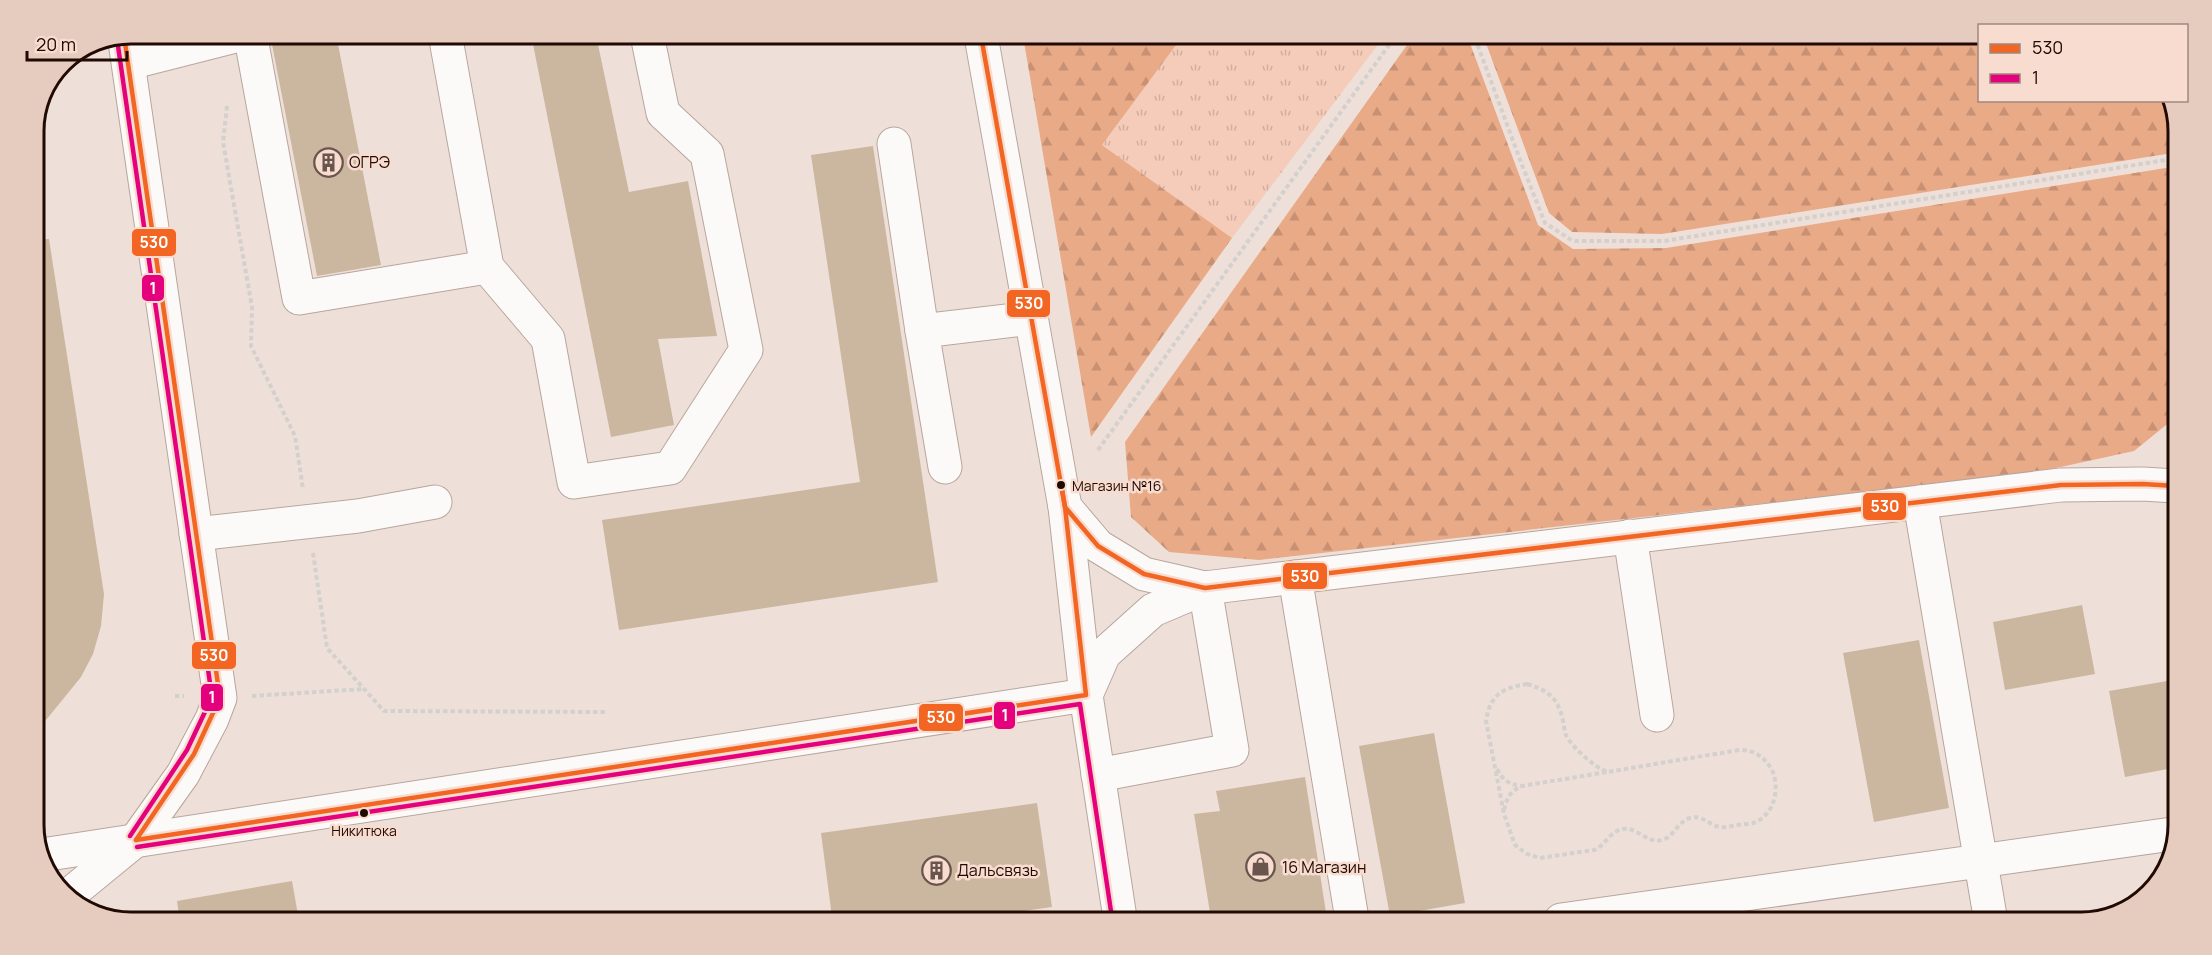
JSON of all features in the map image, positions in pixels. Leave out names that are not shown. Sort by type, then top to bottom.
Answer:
[{"type":"street","points":[[74,891],[136,840],[183,774],[212,719],[220,698],[127,49],[165,44]]},
{"type":"street","points":[[250,44],[299,297],[487,267]]},
{"type":"street","points":[[447,44],[487,267],[548,339],[574,482],[670,468],[746,350],[707,154],[663,113],[649,44]]},
{"type":"street","points":[[982,44],[1065,507],[1086,695],[1119,912]]},
{"type":"street","points":[[894,144],[945,467]]},
{"type":"street","points":[[922,331],[1032,318]]},
{"type":"street","points":[[1086,695],[1104,654],[1119,640],[1153,610],[1205,588],[2061,485],[2168,486]]},
{"type":"street","points":[[196,534],[358,516],[435,502]]},
{"type":"street","points":[[1920,502],[1990,912]]},
{"type":"street","points":[[1065,507],[1098,546],[1144,574],[1205,588]]},
{"type":"street","points":[[1630,536],[1657,715]]},
{"type":"street","points":[[1295,577],[1351,912]]},
{"type":"street","points":[[1098,775],[1233,750],[1205,588]]},
{"type":"street","points":[[48,854],[1086,695]]},
{"type":"street","points":[[1617,912],[2167,835]]},
{"type":"path","points":[[1098,450],[1390,44]]},
{"type":"path","points":[[1477,44],[1521,165],[1545,223],[1573,241],[1664,241],[2168,160]]},
{"type":"path","points":[[228,95],[223,142],[252,308],[251,346],[295,436],[327,648],[384,711],[605,712]]},
{"type":"path","points":[[1504,814],[1507,799],[1512,790],[1522,786],[1607,772],[1739,750],[1751,750],[1762,756],[1774,776],[1775,798],[1764,816],[1755,823],[1721,828],[1701,817],[1692,817],[1684,820],[1668,838],[1660,840],[1651,841],[1632,830],[1624,829],[1617,831],[1601,848],[1594,850],[1540,858],[1527,854],[1515,845],[1504,814],[1486,721],[1488,707],[1495,696],[1511,687],[1527,684],[1545,690],[1562,714],[1566,734],[1572,745],[1593,764],[1607,772]]},
{"type":"path","points":[[176,696],[220,698],[365,689]]},
{"type":"path","points":[[1494,765],[1502,778],[1510,784],[1522,786]]},
{"type":"green space","points":[[1024,44],[1177,44],[1102,145],[1232,238],[1091,437]]},
{"type":"green space","points":[[1177,44],[1378,44],[1232,238],[1102,145]]},
{"type":"green space","points":[[1408,44],[1470,44],[1538,225],[1573,249],[1666,248],[2168,168],[2168,423],[2134,451],[2028,474],[1259,560],[1169,552],[1131,517],[1125,442]]},
{"type":"green space","points":[[1486,44],[1978,44],[1978,102],[2164,102],[2167,113],[2168,154],[1662,234],[1572,232],[1549,213]]},
{"type":"building","name":"ОГРЭ","points":[[272,44],[338,44],[381,265],[317,276]]},
{"type":"building","points":[[533,44],[598,44],[629,192],[688,181],[717,336],[658,339],[674,425],[611,437]]},
{"type":"building","points":[[873,146],[938,582],[619,630],[602,520],[860,482],[811,155]]},
{"type":"building","points":[[44,239],[49,239],[104,594],[101,626],[93,654],[81,677],[44,722]]},
{"type":"building","points":[[2082,605],[2095,674],[2005,690],[1993,622]]},
{"type":"building","points":[[1919,640],[1949,808],[1874,822],[1843,653]]},
{"type":"building","points":[[2168,681],[2168,769],[2125,777],[2109,691]]},
{"type":"building","points":[[1434,733],[1465,903],[1413,912],[1389,912],[1359,746]]},
{"type":"building","name":"16 Магазин","points":[[1305,777],[1326,912],[1210,912],[1194,814],[1220,811],[1216,791]]},
{"type":"building","name":"Дальсвязь","points":[[1037,803],[1052,907],[1016,912],[831,912],[821,833]]},
{"type":"building","points":[[292,881],[297,912],[179,912],[177,901]]},
{"type":"transit line","name":"530","points":[[125,44],[220,698],[194,754],[136,840]]},
{"type":"transit line","name":"530","points":[[136,840],[1086,695],[1065,507],[982,44]]},
{"type":"transit line","name":"1","points":[[118,45],[212,697],[187,750],[130,836]]},
{"type":"transit line","name":"530","points":[[1061,484],[1065,507],[1098,546],[1144,574],[1205,588],[2061,485],[2168,486]]},
{"type":"transit line","name":"1","points":[[137,847],[1080,704],[1111,912]]},
{"type":"place","name":"ОГРЭ","points":[[328,162]]},
{"type":"place","name":"Магазин №16","points":[[1061,485]]},
{"type":"place","name":"Никитюка","points":[[364,813]]},
{"type":"place","name":"16 Магазин","points":[[1261,867]]},
{"type":"place","name":"Дальсвязь","points":[[936,870]]}]
